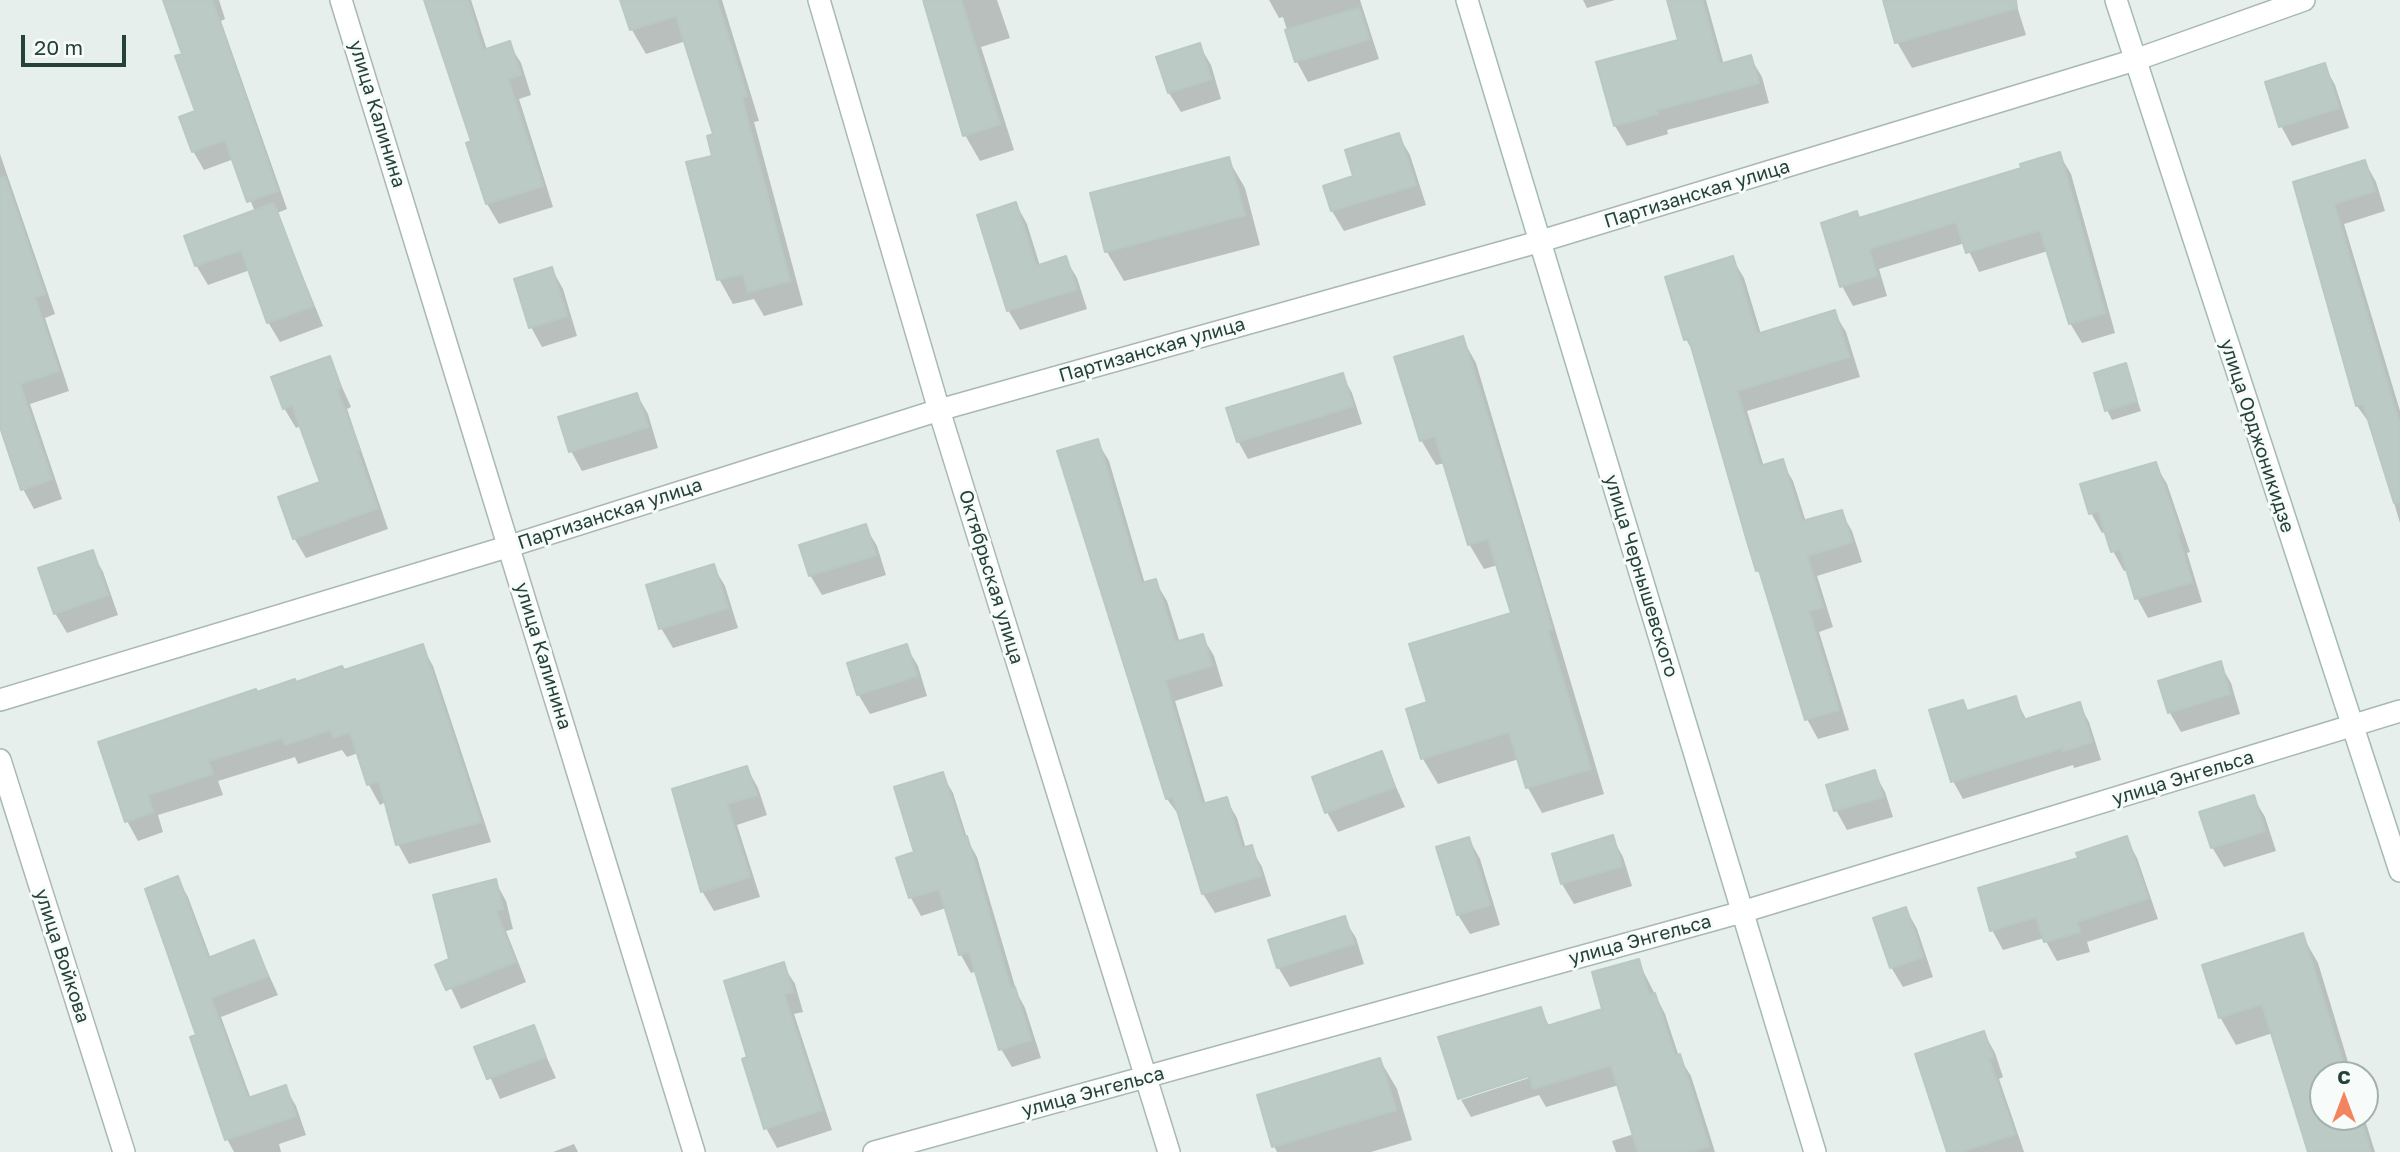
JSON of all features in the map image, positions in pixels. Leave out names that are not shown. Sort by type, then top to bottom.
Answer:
[{"type":"street","name":"улица Калинина","points":[[341,0],[694,1152]]},
{"type":"street","name":"Октябрьская улица","points":[[819,0],[939,410],[1169,1152]]},
{"type":"street","name":"улица Чернышевского","points":[[1468,0],[1538,242],[1815,1152]]},
{"type":"street","name":"улица Орджоникидзе","points":[[2116,0],[2400,871]]},
{"type":"street","name":"Партизанская улица","points":[[0,700],[510,546],[939,410],[1538,242],[2134,60],[2304,0]]},
{"type":"street","name":"улица Энгельса","points":[[874,1152],[1742,912],[2400,711]]},
{"type":"street","name":"улица Войкова","points":[[0,760],[124,1152]]},
{"type":"building","points":[[163,0],[212,0],[278,191],[247,202],[225,140],[192,152],[179,117],[195,111],[175,56],[182,54]]},
{"type":"building","points":[[424,0],[468,0],[483,50],[510,41],[521,75],[508,79],[543,186],[486,204],[466,143],[471,141]]},
{"type":"building","points":[[620,0],[717,0],[747,96],[742,98],[790,281],[748,292],[743,274],[717,280],[686,162],[712,156],[707,136],[713,134],[676,16],[630,30]]},
{"type":"building","points":[[923,0],[961,0],[1000,124],[963,136]]},
{"type":"building","points":[[1667,0],[1702,0],[1720,64],[1751,55],[1759,83],[1657,110],[1658,114],[1614,126],[1596,62],[1678,40]]},
{"type":"building","points":[[1883,0],[2016,0],[2017,8],[1895,43]]},
{"type":"building","points":[[1359,8],[1369,39],[1295,62],[1285,30]]},
{"type":"building","points":[[1200,43],[1211,79],[1168,93],[1156,57]]},
{"type":"building","points":[[2325,63],[2339,108],[2279,127],[2265,82]]},
{"type":"building","points":[[1399,133],[1416,185],[1331,211],[1323,186],[1353,176],[1345,150]]},
{"type":"building","points":[[2060,152],[2105,313],[2069,324],[2040,230],[1966,253],[1956,222],[1869,249],[1877,276],[1840,287],[1821,223],[1857,211],[1859,218],[2021,168],[2020,164]]},
{"type":"building","points":[[1229,157],[1245,215],[1105,252],[1090,193]]},
{"type":"building","points":[[2365,160],[2375,191],[2334,204],[2400,425],[2400,502],[2394,503],[2363,404],[2356,406],[2293,182]]},
{"type":"building","points":[[5,177],[45,294],[35,297],[59,371],[20,384],[52,479],[21,490],[0,427],[0,178]]},
{"type":"building","points":[[1016,202],[1036,266],[1066,256],[1077,289],[1007,311],[977,215]]},
{"type":"building","points":[[274,203],[313,306],[267,323],[241,250],[195,266],[184,236]]},
{"type":"building","points":[[1733,256],[1757,334],[1835,310],[1849,357],[1737,391],[1760,466],[1783,459],[1802,521],[1842,510],[1852,542],[1807,556],[1823,607],[1809,611],[1839,710],[1805,720],[1759,570],[1756,571],[1689,339],[1684,340],[1665,277]]},
{"type":"building","points":[[552,267],[567,316],[529,328],[514,279]]},
{"type":"building","points":[[1463,336],[1552,629],[1548,631],[1591,769],[1526,788],[1509,732],[1421,759],[1406,709],[1427,702],[1409,644],[1511,613],[1488,539],[1468,545],[1435,436],[1420,441],[1394,357]]},
{"type":"building","points":[[330,356],[341,387],[337,389],[378,508],[293,539],[278,497],[320,482],[292,405],[283,409],[271,377]]},
{"type":"building","points":[[2126,363],[2137,401],[2105,411],[2094,373]]},
{"type":"building","points":[[1343,373],[1353,406],[1237,442],[1226,408]]},
{"type":"building","points":[[637,393],[648,427],[569,452],[558,417]]},
{"type":"building","points":[[1098,439],[1141,583],[1156,579],[1175,642],[1203,634],[1212,666],[1165,680],[1202,804],[1227,797],[1242,848],[1252,845],[1261,876],[1202,894],[1173,797],[1166,799],[1057,451]]},
{"type":"building","points":[[2156,462],[2180,532],[2177,532],[2192,582],[2135,599],[2120,549],[2111,552],[2098,511],[2089,514],[2080,484]]},
{"type":"building","points":[[866,524],[876,555],[809,576],[799,545]]},
{"type":"building","points":[[93,550],[108,595],[54,614],[38,568]]},
{"type":"building","points":[[714,564],[728,608],[659,629],[646,585]]},
{"type":"building","points":[[423,644],[481,822],[396,845],[379,781],[367,785],[350,732],[333,738],[331,730],[285,745],[283,738],[208,761],[213,774],[148,795],[153,812],[125,822],[98,742],[256,689],[257,692],[295,679],[296,682],[342,666],[344,670]]},
{"type":"building","points":[[907,644],[917,676],[857,695],[847,663]]},
{"type":"building","points":[[2221,661],[2230,694],[2168,713],[2158,681]]},
{"type":"building","points":[[2016,696],[2023,720],[2080,702],[2092,742],[2063,751],[2062,748],[1951,782],[1929,710],[1963,700],[1967,711]]},
{"type":"building","points":[[1382,751],[1395,787],[1325,813],[1312,777]]},
{"type":"building","points":[[747,766],[757,795],[727,804],[750,877],[701,892],[672,789]]},
{"type":"building","points":[[1875,770],[1883,797],[1834,811],[1826,785]]},
{"type":"building","points":[[943,772],[964,837],[967,836],[1011,989],[1015,987],[1031,1040],[999,1050],[969,952],[959,955],[939,889],[909,898],[896,858],[914,852],[894,787]]},
{"type":"building","points":[[2254,795],[2265,831],[2211,848],[2199,812]]},
{"type":"building","points":[[1613,835],[1622,866],[1561,884],[1552,854]]},
{"type":"building","points":[[2127,836],[2148,898],[2077,922],[2080,932],[2044,942],[2036,917],[1990,931],[1978,888],[2078,858],[2076,853]]},
{"type":"building","points":[[1469,837],[1490,905],[1457,915],[1436,847]]},
{"type":"building","points":[[178,876],[208,958],[254,940],[268,976],[211,998],[248,1098],[286,1085],[296,1116],[225,1140],[190,1037],[196,1035],[145,889]]},
{"type":"building","points":[[496,879],[503,909],[496,911],[516,962],[446,990],[435,965],[449,959],[433,895]]},
{"type":"building","points":[[1906,907],[1923,957],[1890,968],[1873,918]]},
{"type":"building","points":[[1345,916],[1354,944],[1277,968],[1268,940]]},
{"type":"building","points":[[2303,933],[2343,1061],[2309,1061],[2309,1131],[2364,1131],[2371,1152],[2308,1152],[2262,1004],[2219,1018],[2202,965]]},
{"type":"building","points":[[1639,959],[1649,995],[1655,993],[1675,1056],[1680,1054],[1709,1146],[1691,1152],[1638,1152],[1611,1065],[1533,1089],[1529,1076],[1458,1099],[1438,1037],[1541,1007],[1547,1026],[1602,1009],[1592,972]]},
{"type":"building","points":[[784,962],[793,992],[784,994],[822,1110],[764,1129],[742,1059],[747,1057],[724,981]]},
{"type":"building","points":[[534,1025],[546,1057],[487,1079],[474,1047]]},
{"type":"building","points":[[1984,1031],[1993,1057],[1989,1059],[2015,1134],[1961,1152],[1947,1152],[1915,1054]]},
{"type":"building","points":[[1380,1058],[1396,1110],[1272,1147],[1257,1095]]}]
